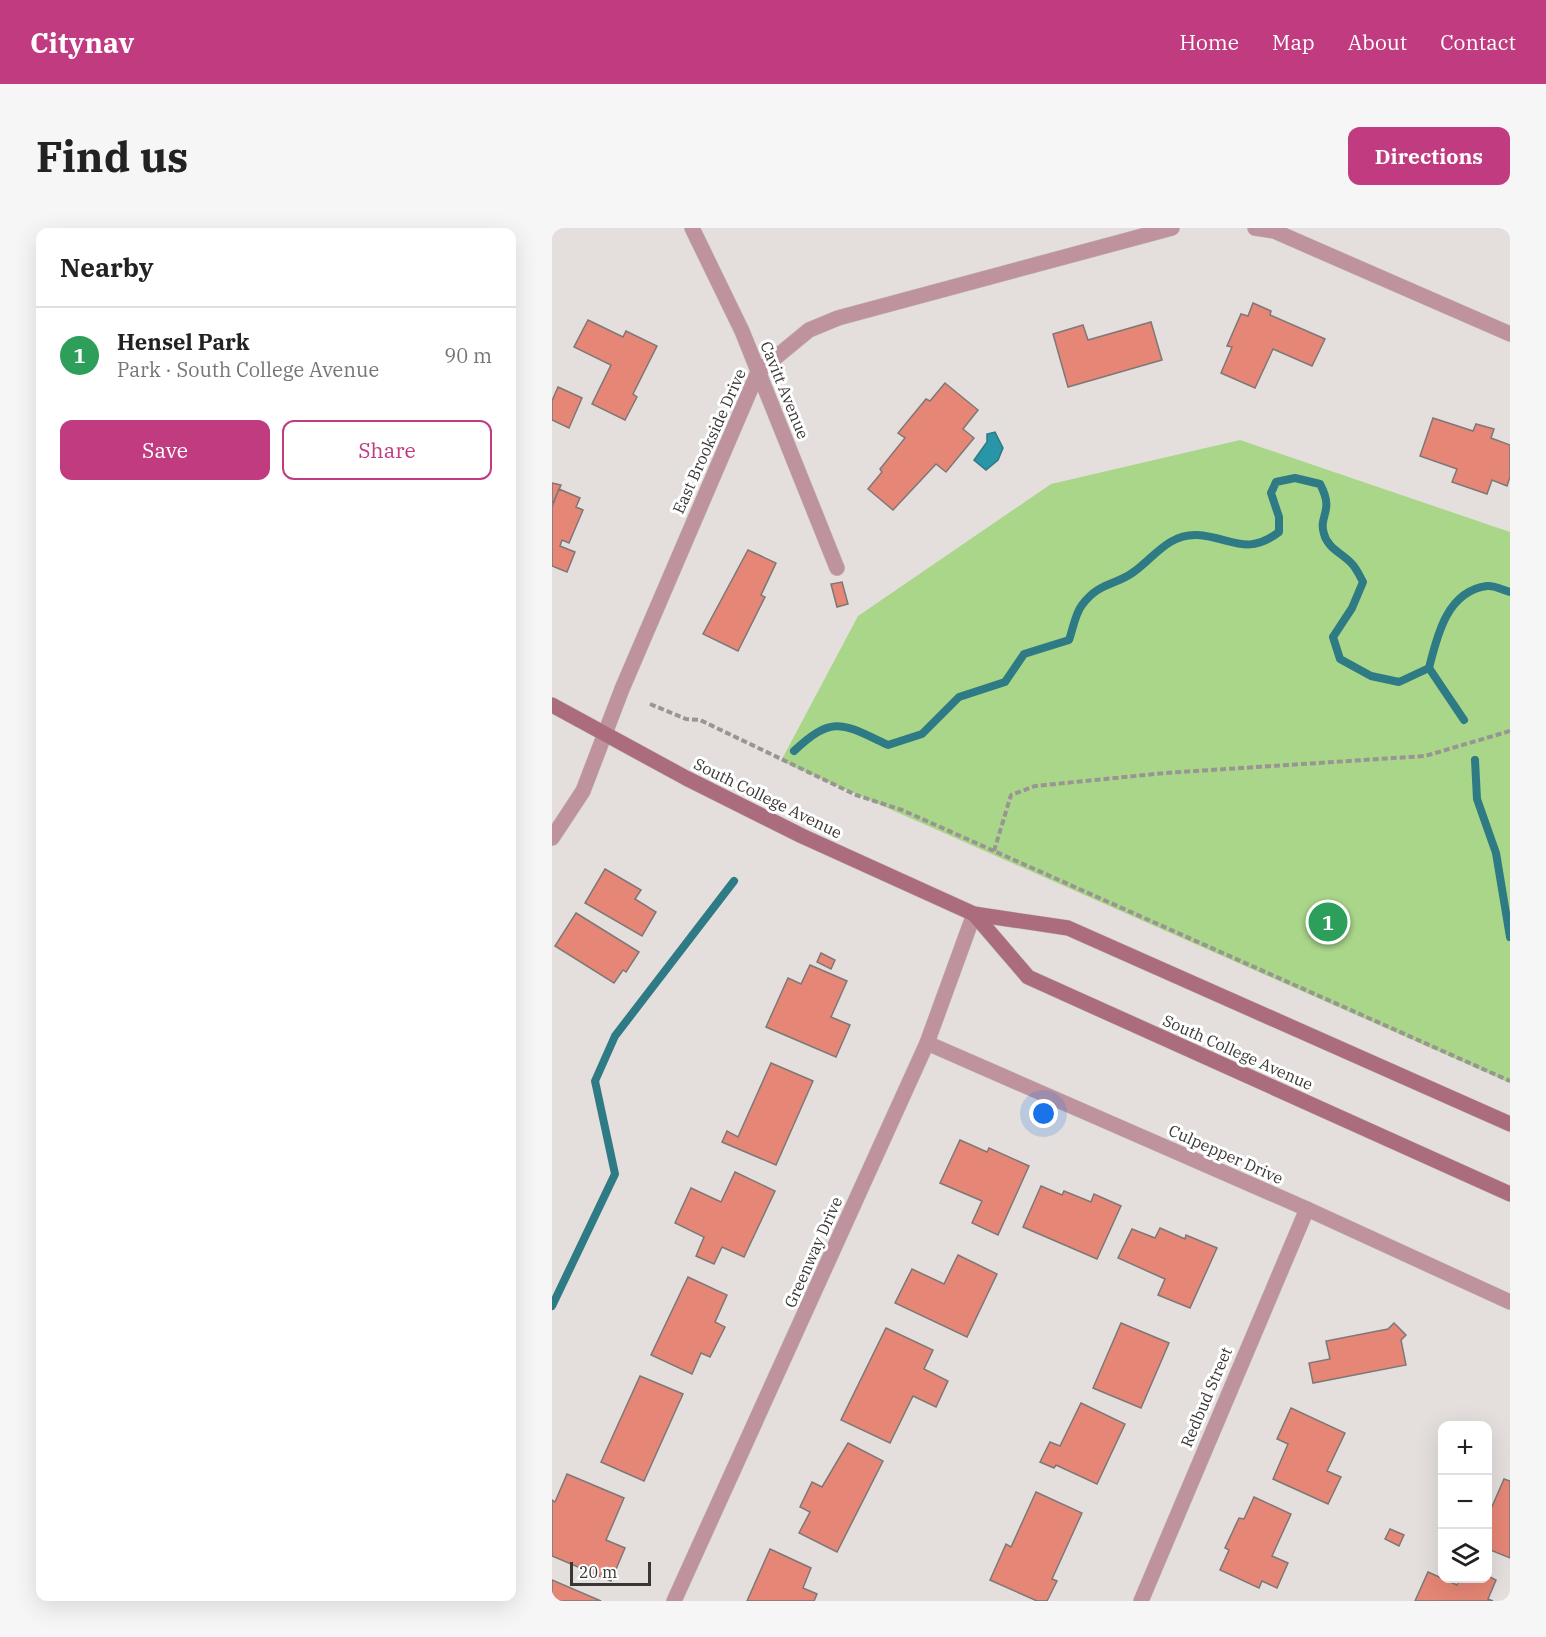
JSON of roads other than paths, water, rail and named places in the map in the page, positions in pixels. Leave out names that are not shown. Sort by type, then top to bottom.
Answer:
[{"type":"main road","name":"South College Avenue","points":[[552,705],[604,735],[802,836],[974,914],[1068,928],[1510,1124]]},
{"type":"main road","name":"South College Avenue","points":[[974,914],[1028,977],[1510,1194]]},
{"type":"street","name":"Cavitt Avenue","points":[[692,228],[742,332],[837,568]]},
{"type":"street","name":"East Brookside Drive","points":[[552,838],[583,791],[604,735],[758,372],[809,330],[838,318],[1172,228]]},
{"type":"street","points":[[1255,228],[1274,231],[1510,334]]},
{"type":"street","name":"Greenway Drive","points":[[674,1601],[927,1042],[974,914]]},
{"type":"street","name":"Culpepper Drive","points":[[927,1042],[1307,1209],[1510,1302]]},
{"type":"street","name":"Redbud Street","points":[[1141,1601],[1307,1209]]},
{"type":"water","points":[[995,432],[1003,448],[998,460],[986,470],[974,460],[987,442],[987,434]]},
{"type":"waterway","points":[[794,751],[807,739],[829,727],[849,728],[888,745],[922,734],[959,697],[1005,682],[1024,654],[1069,640],[1078,613],[1089,597],[1128,576],[1170,542],[1178,538],[1197,535],[1248,544],[1257,543],[1279,532],[1279,517],[1271,493],[1276,482],[1295,478],[1320,484],[1326,501],[1323,522],[1326,539],[1353,565],[1363,582],[1352,608],[1333,637],[1340,659],[1371,676],[1399,682],[1429,668],[1440,629],[1453,606],[1462,596],[1487,586],[1510,592]]},
{"type":"waterway","points":[[1429,668],[1464,720]]},
{"type":"waterway","points":[[1475,760],[1477,799],[1496,853],[1510,937]]},
{"type":"waterway","points":[[552,1306],[615,1174],[595,1081],[615,1036],[734,881]]},
{"type":"place","name":"Hensel Park","points":[[1328,922]]}]
